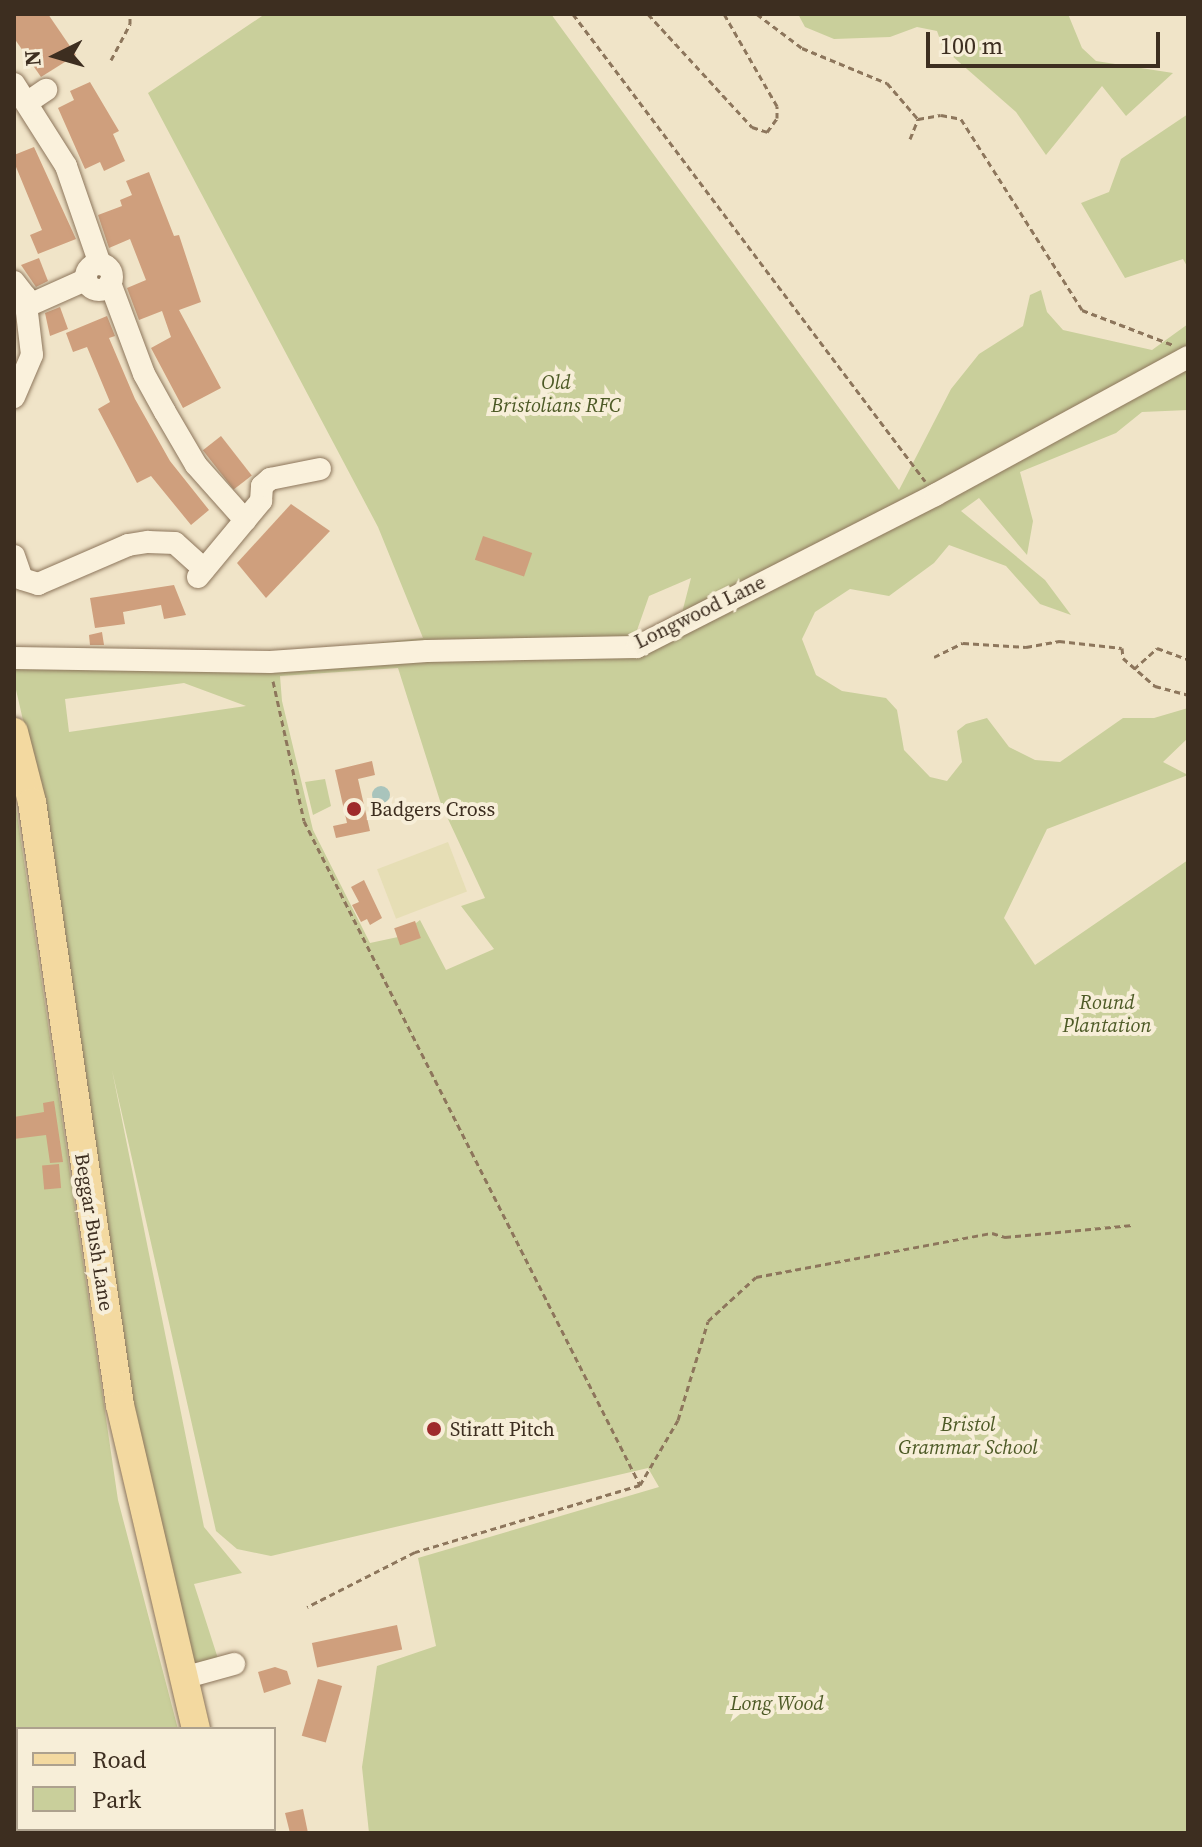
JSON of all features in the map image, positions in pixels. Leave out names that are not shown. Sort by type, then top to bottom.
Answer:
[{"type":"main road","name":"Beggar Bush Lane","points":[[14,732],[32,802],[120,1405],[195,1727]]},
{"type":"street","points":[[14,84],[37,96],[66,166],[99,276],[144,374],[196,465],[245,520]]},
{"type":"street","points":[[27,306],[99,276]]},
{"type":"street","points":[[14,282],[27,306],[32,355],[14,397]]},
{"type":"street","name":"Longwood Lane","points":[[14,658],[270,662],[427,651],[637,647],[935,495],[1180,355]]},
{"type":"street","points":[[14,556],[22,579],[38,584],[128,545],[175,543],[201,573],[245,520],[270,479],[320,469]]},
{"type":"street","points":[[183,1678],[234,1664]]},
{"type":"path","points":[[111,60],[130,24],[130,14]]},
{"type":"path","points":[[573,14],[935,495]]},
{"type":"path","points":[[648,14],[752,127],[767,132],[777,118],[777,106],[724,14]]},
{"type":"path","points":[[757,14],[802,48],[887,83],[918,119]]},
{"type":"path","points":[[918,119],[941,115],[961,119],[1082,310],[1180,355]]},
{"type":"path","points":[[910,139],[918,119]]},
{"type":"path","points":[[934,657],[963,643],[1026,647],[1059,641],[1122,648],[1123,658],[1155,686],[1188,695]]},
{"type":"path","points":[[1134,669],[1157,648],[1188,659]]},
{"type":"path","points":[[270,662],[304,821],[640,1485]]},
{"type":"path","points":[[307,1607],[415,1552],[640,1485],[678,1420],[708,1321],[756,1277],[992,1233],[1005,1237],[1132,1225]]},
{"type":"shaded area","points":[[448,842],[467,891],[396,919],[377,869]]},
{"type":"green space","points":[[265,14],[551,14],[899,490],[951,389],[979,354],[1023,326],[1030,295],[1041,290],[1047,312],[1063,330],[1152,350],[1188,324],[1188,410],[1142,412],[1116,433],[1020,472],[1033,521],[1027,555],[979,498],[961,511],[1045,580],[1071,615],[1040,604],[1006,566],[949,545],[934,563],[889,596],[850,589],[815,612],[802,639],[816,675],[842,691],[886,698],[897,710],[904,750],[930,777],[947,781],[962,762],[957,731],[966,724],[987,718],[1009,747],[1035,760],[1060,762],[1123,718],[1154,718],[1188,708],[1188,738],[1163,762],[1188,775],[1047,829],[1004,918],[1035,965],[1188,860],[1188,1833],[369,1833],[362,1767],[377,1666],[436,1646],[418,1558],[659,1487],[648,1468],[271,1556],[237,1549],[216,1531],[112,1070],[204,1527],[242,1573],[194,1584],[221,1668],[190,1676],[144,1502],[39,790],[14,681],[14,653],[247,657],[423,638],[378,527],[148,93]],"holes":[[[691,578],[675,640],[628,656],[649,596]],[[398,668],[441,804],[485,898],[461,906],[494,949],[446,970],[420,920],[398,937],[370,943],[313,830],[282,701],[280,676]],[[184,683],[246,706],[69,732],[65,699]]]},
{"type":"green space","points":[[798,14],[1068,14],[1082,48],[1096,61],[1173,73],[1126,116],[1102,86],[1046,155],[1016,112],[943,48],[937,31],[917,27],[890,37],[834,39],[805,27]]},
{"type":"green space","points":[[1188,114],[1188,268],[1183,259],[1125,278],[1081,203],[1109,192],[1121,159]]},
{"type":"green space","points":[[325,779],[331,806],[313,815],[305,782]]},
{"type":"green space","points":[[14,793],[118,1500],[177,1727],[16,1727],[16,1831],[198,1833],[14,1833]]},
{"type":"water","points":[[377,786],[385,786],[390,795],[388,802],[377,804],[372,799],[372,791]]},
{"type":"building","points":[[14,14],[48,14],[76,55],[41,77],[14,38]]},
{"type":"building","points":[[90,82],[119,131],[113,134],[125,161],[104,171],[100,162],[85,169],[58,108],[74,100],[70,91]]},
{"type":"building","points":[[34,147],[76,239],[38,254],[30,235],[42,230],[14,162],[14,155]]},
{"type":"building","points":[[149,172],[174,236],[179,235],[201,302],[179,310],[221,388],[183,408],[151,348],[171,337],[162,311],[139,320],[127,288],[146,280],[130,239],[109,248],[98,215],[122,206],[120,200],[132,195],[126,181]]},
{"type":"building","points":[[39,258],[48,281],[36,287],[21,265]]},
{"type":"building","points":[[60,307],[68,329],[50,336],[45,313]]},
{"type":"building","points":[[107,316],[115,336],[109,338],[135,399],[170,461],[209,510],[191,525],[151,476],[137,483],[98,409],[110,402],[87,347],[73,352],[66,333]]},
{"type":"building","points":[[221,436],[252,475],[234,490],[203,450]]},
{"type":"building","points":[[291,504],[330,531],[266,598],[237,563]]},
{"type":"building","points":[[483,536],[532,553],[524,577],[475,560]]},
{"type":"building","points":[[174,585],[186,615],[164,619],[161,605],[123,612],[125,624],[95,628],[90,598]]},
{"type":"building","points":[[102,632],[104,645],[90,645],[89,635]]},
{"type":"building","name":"Badgers Cross","points":[[372,761],[375,775],[358,779],[370,831],[336,838],[333,826],[347,823],[335,770]]},
{"type":"building","points":[[364,880],[382,918],[370,925],[367,919],[361,922],[352,905],[359,902],[351,887]]},
{"type":"building","points":[[415,921],[421,938],[400,945],[394,928]]},
{"type":"building","points":[[54,1101],[63,1162],[50,1163],[46,1135],[14,1139],[14,1117],[44,1112],[43,1103]]},
{"type":"building","points":[[59,1164],[61,1188],[44,1189],[42,1165]]},
{"type":"building","points":[[397,1625],[402,1649],[317,1668],[312,1643]]},
{"type":"building","points":[[275,1667],[287,1671],[291,1684],[264,1693],[258,1672]]},
{"type":"building","points":[[318,1679],[342,1686],[326,1743],[302,1736]]},
{"type":"building","points":[[303,1809],[308,1833],[290,1833],[285,1813]]},
{"type":"place","name":"Badgers Cross","points":[[354,809]]},
{"type":"place","name":"Stiratt Pitch","points":[[434,1429]]},
{"type":"park label","name":"Old Bristolians RFC","points":[[556,394]]},
{"type":"park label","name":"Round Plantation","points":[[1107,1014]]},
{"type":"park label","name":"Bristol Grammar School","points":[[968,1436]]},
{"type":"park label","name":"Long Wood","points":[[777,1703]]}]
